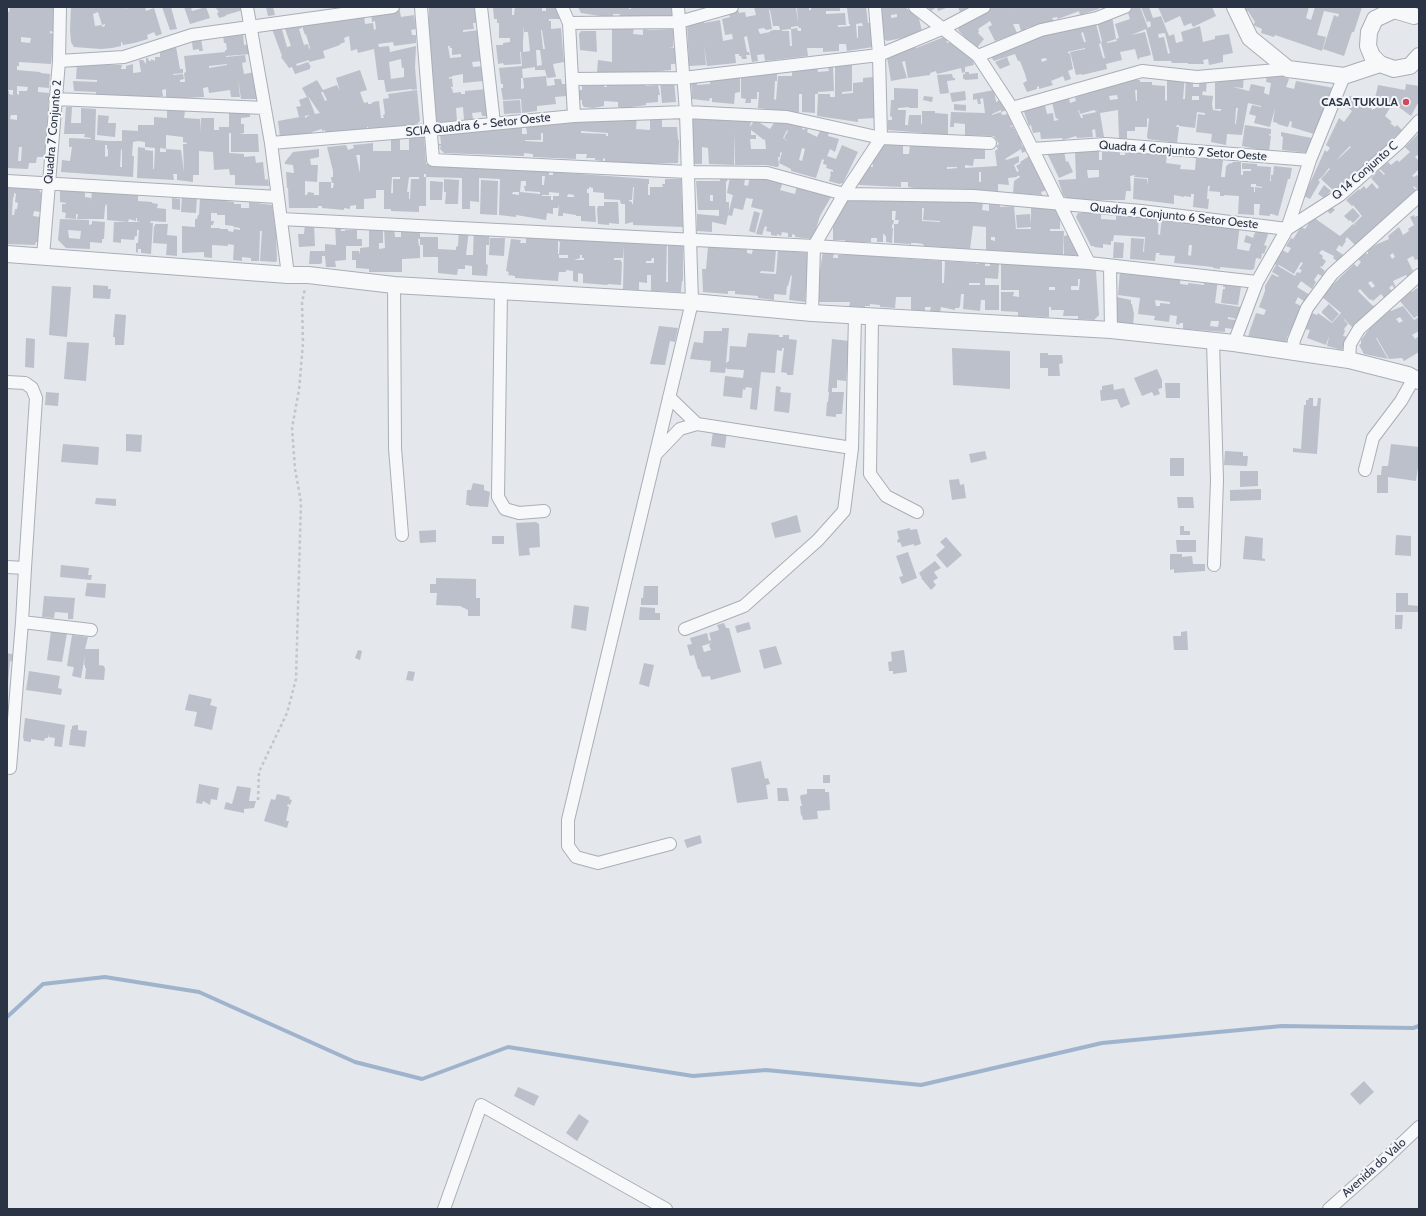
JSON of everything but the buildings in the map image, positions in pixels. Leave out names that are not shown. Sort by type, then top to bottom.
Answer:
[{"type":"street","name":"Quadra 7 Conjunto 2","points":[[43,257],[59,61],[60,7]]},
{"type":"street","points":[[247,7],[252,27],[271,143],[288,275]]},
{"type":"street","points":[[59,61],[124,57],[192,35],[252,27],[361,9],[393,7]]},
{"type":"street","points":[[421,7],[430,130]]},
{"type":"street","points":[[481,7],[494,123]]},
{"type":"street","points":[[562,7],[569,23],[574,116]]},
{"type":"street","points":[[670,844],[598,863],[576,857],[568,846],[568,820],[692,302],[686,112],[678,7]]},
{"type":"street","points":[[569,23],[679,22],[732,7]]},
{"type":"street","points":[[812,313],[814,246],[844,194],[881,138],[879,55],[875,7]]},
{"type":"street","points":[[915,7],[944,28],[978,56],[1012,108],[1089,263]]},
{"type":"street","points":[[572,79],[683,78],[879,55],[944,28],[984,7]]},
{"type":"street","points":[[978,56],[1041,30],[1097,18],[1125,7]]},
{"type":"street","points":[[1235,7],[1250,38],[1288,69]]},
{"type":"street","points":[[1415,16],[1394,10],[1377,13],[1368,32],[1368,46],[1372,56],[1380,64],[1394,69],[1416,63]]},
{"type":"street","points":[[1234,343],[1257,282],[1287,229],[1310,160],[1344,76],[1368,46]]},
{"type":"street","points":[[1012,108],[1142,71],[1197,76],[1288,69],[1344,76],[1380,64]]},
{"type":"street","points":[[55,99],[265,108]]},
{"type":"street","name":"SCIA Quadra 6 - Setor Oeste","points":[[271,143],[574,116],[686,112],[787,117],[881,138],[990,143]]},
{"type":"street","name":"Q 14 Conjunto C","points":[[1287,229],[1340,195],[1400,142],[1419,121]]},
{"type":"street","name":"Quadra 4 Conjunto 6 Setor Oeste","points":[[430,130],[433,160],[688,172],[767,173],[844,194],[974,196],[1141,211],[1287,229]]},
{"type":"street","name":"Quadra 4 Conjunto 7 Setor Oeste","points":[[1032,149],[1106,144],[1310,160]]},
{"type":"street","points":[[7,182],[278,197]]},
{"type":"street","points":[[1292,351],[1294,340],[1307,308],[1332,274],[1419,196]]},
{"type":"street","points":[[281,219],[814,246],[1089,263],[1257,282]]},
{"type":"street","points":[[7,254],[288,275],[308,275],[394,285],[692,302],[812,313],[1111,330],[1234,343],[1349,360],[1415,377],[1401,401],[1373,438],[1365,470]]},
{"type":"street","points":[[1110,266],[1111,330]]},
{"type":"street","points":[[1349,360],[1350,344],[1359,329],[1419,275]]},
{"type":"street","points":[[394,285],[395,448],[402,535]]},
{"type":"street","points":[[501,291],[498,498],[505,509],[519,513],[544,511]]},
{"type":"street","points":[[685,629],[744,606],[818,540],[844,511],[852,448],[855,315]]},
{"type":"street","points":[[872,316],[870,474],[886,496],[917,512]]},
{"type":"street","points":[[1213,341],[1217,480],[1214,565]]},
{"type":"street","points":[[7,382],[25,383],[32,388],[36,398],[22,622],[10,768]]},
{"type":"street","points":[[670,397],[697,424]]},
{"type":"street","points":[[656,455],[680,429],[697,424],[852,448]]},
{"type":"street","points":[[7,567],[25,568]]},
{"type":"street","points":[[22,622],[91,630]]},
{"type":"street","points":[[444,1209],[481,1105],[666,1209]]},
{"type":"street","name":"Avenida do Valo","points":[[1329,1209],[1419,1127]]},
{"type":"path","points":[[258,800],[259,772],[286,712],[296,679],[301,502],[295,469],[292,428],[299,390],[303,343],[302,302],[308,275]]},
{"type":"waterway","points":[[7,1017],[43,984],[105,977],[199,992],[355,1062],[422,1079],[508,1047],[693,1076],[766,1070],[921,1085],[1102,1043],[1282,1026],[1413,1028],[1419,1026]]},
{"type":"place","name":"CASA TUKULA","points":[[1406,102]]}]
